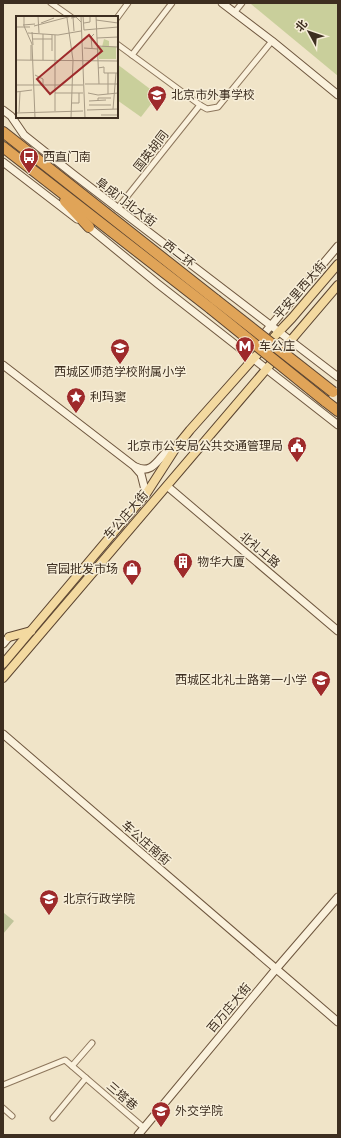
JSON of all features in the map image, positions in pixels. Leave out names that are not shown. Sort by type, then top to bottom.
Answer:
[{"type":"highway","name":"西二环","points":[[3,132],[213,304],[338,411]]},
{"type":"highway","name":"西二环","points":[[3,147],[335,394]]},
{"type":"highway","points":[[43,178],[89,227]]},
{"type":"main road","name":"平安里西大街","points":[[250,356],[279,332],[338,264]]},
{"type":"main road","points":[[291,340],[338,285]]},
{"type":"main road","name":"车公庄大街","points":[[3,678],[291,340]]},
{"type":"main road","name":"车公庄大街","points":[[3,664],[146,494],[177,446],[250,356]]},
{"type":"main road","points":[[9,637],[31,631]]},
{"type":"street","points":[[51,3],[70,16]]},
{"type":"street","points":[[118,17],[128,3]]},
{"type":"street","points":[[132,55],[172,3]]},
{"type":"street","points":[[222,3],[338,95]]},
{"type":"street","points":[[234,13],[242,3]]},
{"type":"street","points":[[118,45],[207,109],[218,107],[272,42]]},
{"type":"street","name":"国英胡同","points":[[118,209],[200,105]]},
{"type":"street","name":"阜成门北大街","points":[[3,110],[11,116],[24,134],[118,209],[338,377]]},
{"type":"street","points":[[3,162],[89,227],[158,284],[338,424]]},
{"type":"street","points":[[250,356],[271,325],[338,246]]},
{"type":"street","points":[[3,365],[134,466],[142,470],[148,469],[169,449],[177,446]]},
{"type":"street","points":[[134,466],[141,474],[146,494]]},
{"type":"street","name":"北礼士路","points":[[167,486],[338,630]]},
{"type":"street","points":[[3,644],[9,637]]},
{"type":"street","name":"车公庄南街","points":[[3,734],[338,1022]]},
{"type":"street","name":"百万庄大街","points":[[138,1135],[338,897]]},
{"type":"street","points":[[3,1085],[65,1060],[72,1066],[92,1043]]},
{"type":"street","name":"三塔巷","points":[[72,1066],[144,1128]]},
{"type":"street","points":[[53,1118],[86,1078]]},
{"type":"street","points":[[3,1108],[12,1116]]},
{"type":"green space","points":[[338,3],[338,76],[251,4]]},
{"type":"green space","points":[[118,65],[158,95],[141,117],[118,101]]},
{"type":"green space","points":[[4,913],[14,921],[3,934],[3,914]]},
{"type":"place","name":"北京市外事学校","points":[[157,112]]},
{"type":"place","name":"西直门南","points":[[29,174]]},
{"type":"place","name":"车公庄","points":[[245,363]]},
{"type":"place","name":"西城区师范学校附属小学","points":[[120,365]]},
{"type":"place","name":"利玛窦","points":[[76,414]]},
{"type":"place","name":"北京市公安局公共交通管理局","points":[[297,463]]},
{"type":"place","name":"物华大厦","points":[[183,579]]},
{"type":"place","name":"官园批发市场","points":[[132,586]]},
{"type":"place","name":"西城区北礼士路第一小学","points":[[321,697]]},
{"type":"place","name":"北京行政学院","points":[[49,916]]},
{"type":"place","name":"外交学院","points":[[161,1128]]}]
